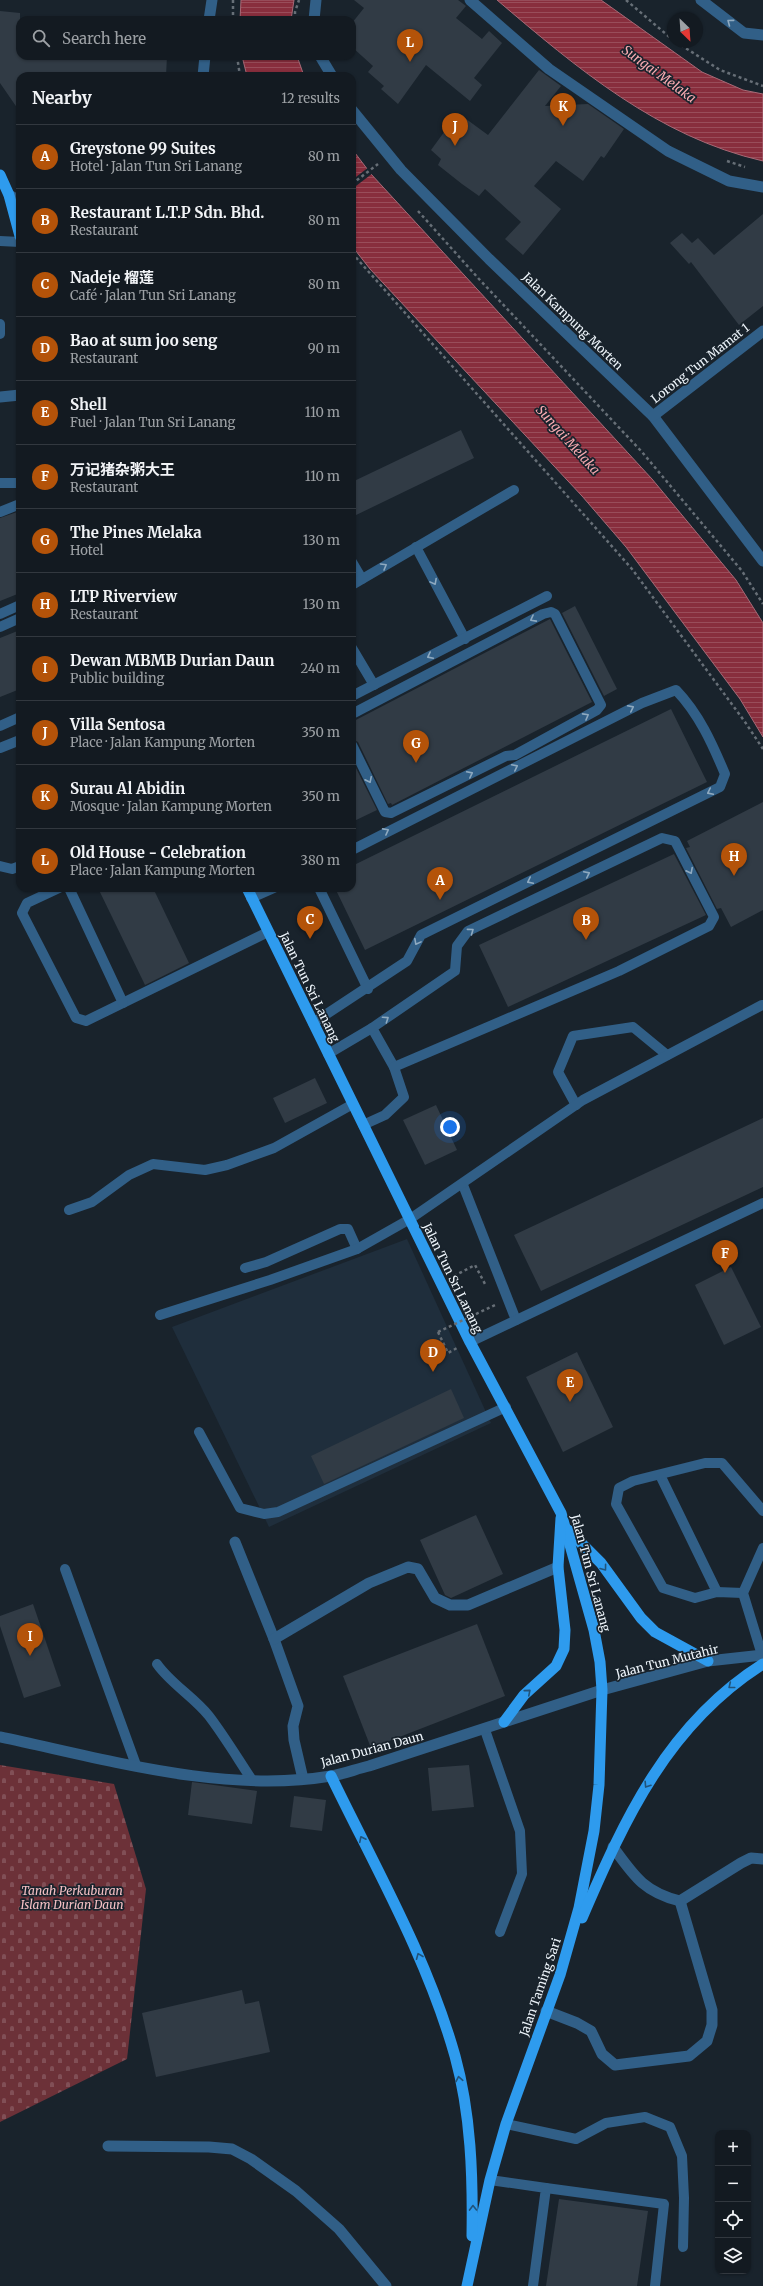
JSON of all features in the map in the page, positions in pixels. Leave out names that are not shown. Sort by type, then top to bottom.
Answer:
[{"type":"main road","points":[[0,175],[16,222]]},
{"type":"main road","name":"Jalan Tun Sri Lanang","points":[[249,893],[470,1342],[506,1407],[561,1513],[594,1630],[602,1690]]},
{"type":"main road","points":[[504,1722],[524,1695],[556,1666],[564,1649],[565,1630],[558,1567],[561,1513]]},
{"type":"main road","points":[[567,1530],[601,1563],[641,1618],[669,1641],[708,1661]]},
{"type":"main road","points":[[568,1949],[613,1847],[644,1789],[677,1740],[713,1701],[763,1658]]},
{"type":"main road","name":"Jalan Taming Sari","points":[[467,2286],[490,2180],[506,2124],[568,1949],[579,1908],[594,1831],[598,1785],[602,1690]]},
{"type":"main road","points":[[331,1776],[417,1950],[436,1999],[455,2057],[466,2114],[472,2166],[472,2261]]},
{"type":"street","points":[[210,16],[212,0]]},
{"type":"street","points":[[314,16],[316,0]]},
{"type":"street","points":[[470,0],[549,69],[668,151],[729,181],[763,188]]},
{"type":"street","points":[[701,0],[744,33],[763,36]]},
{"type":"street","points":[[203,72],[205,60]]},
{"type":"street","points":[[322,60],[330,72]]},
{"type":"street","name":"Jalan Kampung Morten","points":[[356,115],[388,156],[407,176],[489,259],[653,416],[763,561]]},
{"type":"street","points":[[8,195],[16,199]]},
{"type":"street","name":"Lorong Tun Mamat 1","points":[[653,416],[763,331]]},
{"type":"street","points":[[0,397],[16,395]]},
{"type":"street","points":[[235,1542],[274,1639],[298,1706],[293,1726],[294,1740],[303,1779]]},
{"type":"street","points":[[274,1639],[369,1583],[408,1567],[418,1569],[435,1598],[450,1605],[468,1605],[558,1567]]},
{"type":"street","name":"Jalan Tun Mutahir","points":[[602,1690],[708,1661],[763,1658]]},
{"type":"street","name":"Jalan Durian Daun","points":[[0,1736],[136,1765],[202,1776],[252,1780],[303,1779],[331,1776],[409,1754],[602,1690]]},
{"type":"street","points":[[613,1847],[632,1873],[649,1888],[660,1896],[680,1901],[741,1863],[751,1858],[763,1859]]},
{"type":"street","points":[[546,2011],[577,2023],[591,2031],[602,2054],[615,2065],[689,2056],[707,2041],[712,2025],[712,2010],[680,1901]]},
{"type":"street","points":[[108,2146],[209,2147],[232,2149],[251,2158],[296,2191],[339,2229],[386,2286]]},
{"type":"lane","points":[[0,241],[16,242]]},
{"type":"lane","points":[[0,324],[0,334]]},
{"type":"lane","points":[[0,483],[16,483]]},
{"type":"lane","points":[[356,583],[514,490]]},
{"type":"lane","points":[[0,512],[16,506]]},
{"type":"lane","points":[[416,547],[464,639]]},
{"type":"lane","points":[[356,569],[362,579]]},
{"type":"lane","points":[[356,694],[547,596]]},
{"type":"lane","points":[[0,614],[16,607]]},
{"type":"lane","points":[[356,712],[543,614],[551,612],[555,614],[601,705],[597,710],[515,755],[506,756],[391,813],[385,812],[356,753]]},
{"type":"lane","points":[[0,627],[16,620]]},
{"type":"lane","points":[[356,655],[374,685]]},
{"type":"lane","points":[[313,1023],[368,989],[407,961],[421,935],[720,787],[725,774],[708,736],[691,705],[676,690],[635,707],[356,848]]},
{"type":"lane","points":[[0,726],[16,719]]},
{"type":"lane","points":[[0,748],[16,742]]},
{"type":"lane","points":[[328,1054],[372,1028],[455,971],[457,946],[468,931],[662,838],[675,841],[714,917],[709,926],[619,971],[394,1067]]},
{"type":"lane","points":[[0,866],[12,869],[16,868]]},
{"type":"lane","points":[[50,892],[27,903],[22,913],[76,1018],[86,1021],[268,932]]},
{"type":"lane","points":[[72,892],[123,1003]]},
{"type":"lane","points":[[321,892],[368,989]]},
{"type":"lane","points":[[160,1315],[270,1280],[357,1248],[410,1220],[463,1185],[576,1105],[762,1005]]},
{"type":"lane","points":[[363,1125],[385,1115],[404,1097],[394,1067],[372,1028]]},
{"type":"lane","points":[[576,1105],[558,1072],[573,1036],[633,1028],[667,1056]]},
{"type":"lane","points":[[69,1210],[92,1202],[129,1175],[153,1164],[205,1170],[227,1165],[274,1148],[353,1104]]},
{"type":"lane","points":[[463,1185],[516,1320]]},
{"type":"lane","points":[[470,1342],[763,1203]]},
{"type":"lane","points":[[245,1268],[266,1262],[340,1228],[348,1229],[357,1248]]},
{"type":"lane","points":[[199,1432],[240,1508],[264,1514],[278,1512],[506,1407]]},
{"type":"lane","points":[[743,1593],[717,1592],[695,1598],[663,1588],[616,1504],[619,1488],[633,1481],[705,1464],[722,1463],[763,1511]]},
{"type":"lane","points":[[660,1475],[717,1592]]},
{"type":"lane","points":[[763,1548],[743,1593],[763,1658]]},
{"type":"lane","points":[[65,1569],[136,1765]]},
{"type":"lane","points":[[157,1664],[164,1673],[209,1716],[252,1780]]},
{"type":"lane","points":[[485,1730],[520,1830],[522,1874],[500,1932]]},
{"type":"lane","points":[[506,2124],[576,2140],[606,2123],[645,2117],[670,2127],[682,2156],[684,2198],[683,2247]]},
{"type":"lane","points":[[490,2180],[664,2204],[655,2286]]},
{"type":"lane","points":[[533,2286],[546,2188]]},
{"type":"path","points":[[233,0],[233,16]]},
{"type":"path","points":[[295,16],[299,0]]},
{"type":"path","points":[[626,0],[667,35]]},
{"type":"path","points":[[685,48],[720,70],[763,86]]},
{"type":"path","points":[[238,60],[239,72]]},
{"type":"path","points":[[372,159],[382,171]]},
{"type":"path","points":[[356,181],[374,167]]},
{"type":"path","points":[[413,205],[479,279],[642,452],[742,571],[763,604]]},
{"type":"path","points":[[356,257],[632,569],[745,722],[763,749]]},
{"type":"path","points":[[440,1282],[475,1265],[485,1285]]},
{"type":"path","points":[[470,1342],[448,1353],[438,1332],[495,1305],[492,1298]]},
{"type":"shaded area","points":[[407,1239],[491,1423],[269,1527],[172,1327]]},
{"type":"green space","name":"Tanah Perkuburan Islam Durian Daun","points":[[0,1765],[114,1784],[146,1889],[127,2059],[0,2122]]},
{"type":"water","points":[[241,0],[294,0],[292,16],[240,16]]},
{"type":"water","name":"Sungai Melaka","points":[[497,0],[601,0],[702,72],[743,90],[763,94],[763,161],[725,150],[688,135],[654,117],[621,97],[558,50]]},
{"type":"water","points":[[243,60],[298,60],[303,72],[246,72]]},
{"type":"water","name":"Sungai Melaka","points":[[356,154],[371,174],[652,479],[736,580],[763,623],[763,737],[740,699],[626,547],[582,496],[370,269],[356,251]]},
{"type":"pier","points":[[369,167],[373,173],[356,186],[356,177]]},
{"type":"building","points":[[354,0],[458,0],[466,6],[456,18],[482,39],[489,31],[502,43],[474,78],[482,85],[470,101],[426,65],[398,104],[381,89],[384,86],[368,72],[373,66],[356,51],[356,18],[364,8]]},
{"type":"building","points":[[0,11],[20,13],[20,16],[16,16],[16,60],[167,60],[166,72],[16,72],[16,106],[0,83]]},
{"type":"building","points":[[539,70],[561,86],[545,106],[588,104],[624,129],[604,158],[601,156],[583,181],[556,161],[534,186],[561,209],[523,255],[505,239],[521,222],[485,189],[479,196],[438,165],[441,159],[431,150],[458,113],[488,135]]},
{"type":"building","points":[[763,214],[763,306],[739,325],[691,262],[689,264],[670,243],[682,233],[692,243],[698,238],[714,255]]},
{"type":"building","points":[[461,430],[474,458],[356,515],[356,480]]},
{"type":"building","points":[[16,512],[16,595],[0,601],[0,518]]},
{"type":"building","points":[[575,606],[617,689],[604,696],[562,613]]},
{"type":"building","points":[[550,619],[592,702],[392,805],[391,803],[388,804],[358,742],[356,741],[356,720]]},
{"type":"building","points":[[16,632],[16,691],[0,697],[0,638]]},
{"type":"building","points":[[671,709],[707,782],[365,950],[337,892],[356,892],[356,864]]},
{"type":"building","points":[[356,768],[377,810],[356,820]]},
{"type":"building","points":[[763,802],[763,910],[731,927],[721,908],[717,909],[686,848],[690,847],[687,841]]},
{"type":"building","points":[[674,854],[706,915],[508,1007],[479,945]]},
{"type":"building","points":[[100,892],[155,892],[189,963],[145,985]]},
{"type":"building","points":[[315,1078],[327,1103],[285,1123],[273,1098]]},
{"type":"building","points":[[436,1105],[457,1150],[425,1165],[403,1120]]},
{"type":"building","points":[[763,1118],[763,1187],[541,1291],[514,1235]]},
{"type":"building","points":[[731,1267],[761,1327],[724,1345],[695,1285]]},
{"type":"building","points":[[577,1352],[613,1427],[563,1452],[526,1377]]},
{"type":"building","points":[[451,1389],[464,1418],[324,1484],[311,1456]]},
{"type":"building","points":[[476,1515],[503,1574],[451,1598],[445,1595],[420,1540]]},
{"type":"building","points":[[33,1604],[61,1686],[24,1698],[0,1626],[0,1616]]},
{"type":"building","points":[[477,1624],[505,1696],[371,1748],[343,1676]]},
{"type":"building","points":[[469,1765],[474,1807],[432,1811],[428,1768]]},
{"type":"building","points":[[192,1782],[257,1791],[252,1824],[188,1815]]},
{"type":"building","points":[[294,1796],[326,1800],[322,1831],[290,1827]]},
{"type":"building","points":[[242,1990],[245,2004],[259,2001],[270,2052],[156,2077],[142,2013]]},
{"type":"building","points":[[559,2199],[648,2211],[637,2286],[546,2286]]},
{"type":"place","name":"Old House - Celebration","points":[[410,62]]},
{"type":"place","name":"Surau Al Abidin","points":[[563,126]]},
{"type":"place","name":"Villa Sentosa","points":[[455,146]]},
{"type":"place","name":"The Pines Melaka","points":[[416,763]]},
{"type":"place","name":"LTP Riverview","points":[[734,876]]},
{"type":"place","name":"Greystone 99 Suites","points":[[440,900]]},
{"type":"place","name":"Nadeje 榴莲","points":[[310,939]]},
{"type":"place","name":"Restaurant L.T.P Sdn. Bhd.","points":[[586,940]]},
{"type":"place","name":"万记猪杂粥大王","points":[[725,1273]]},
{"type":"place","name":"Bao at sum joo seng","points":[[433,1372]]},
{"type":"place","name":"Shell","points":[[570,1402]]},
{"type":"place","name":"Dewan MBMB Durian Daun","points":[[30,1656]]}]
